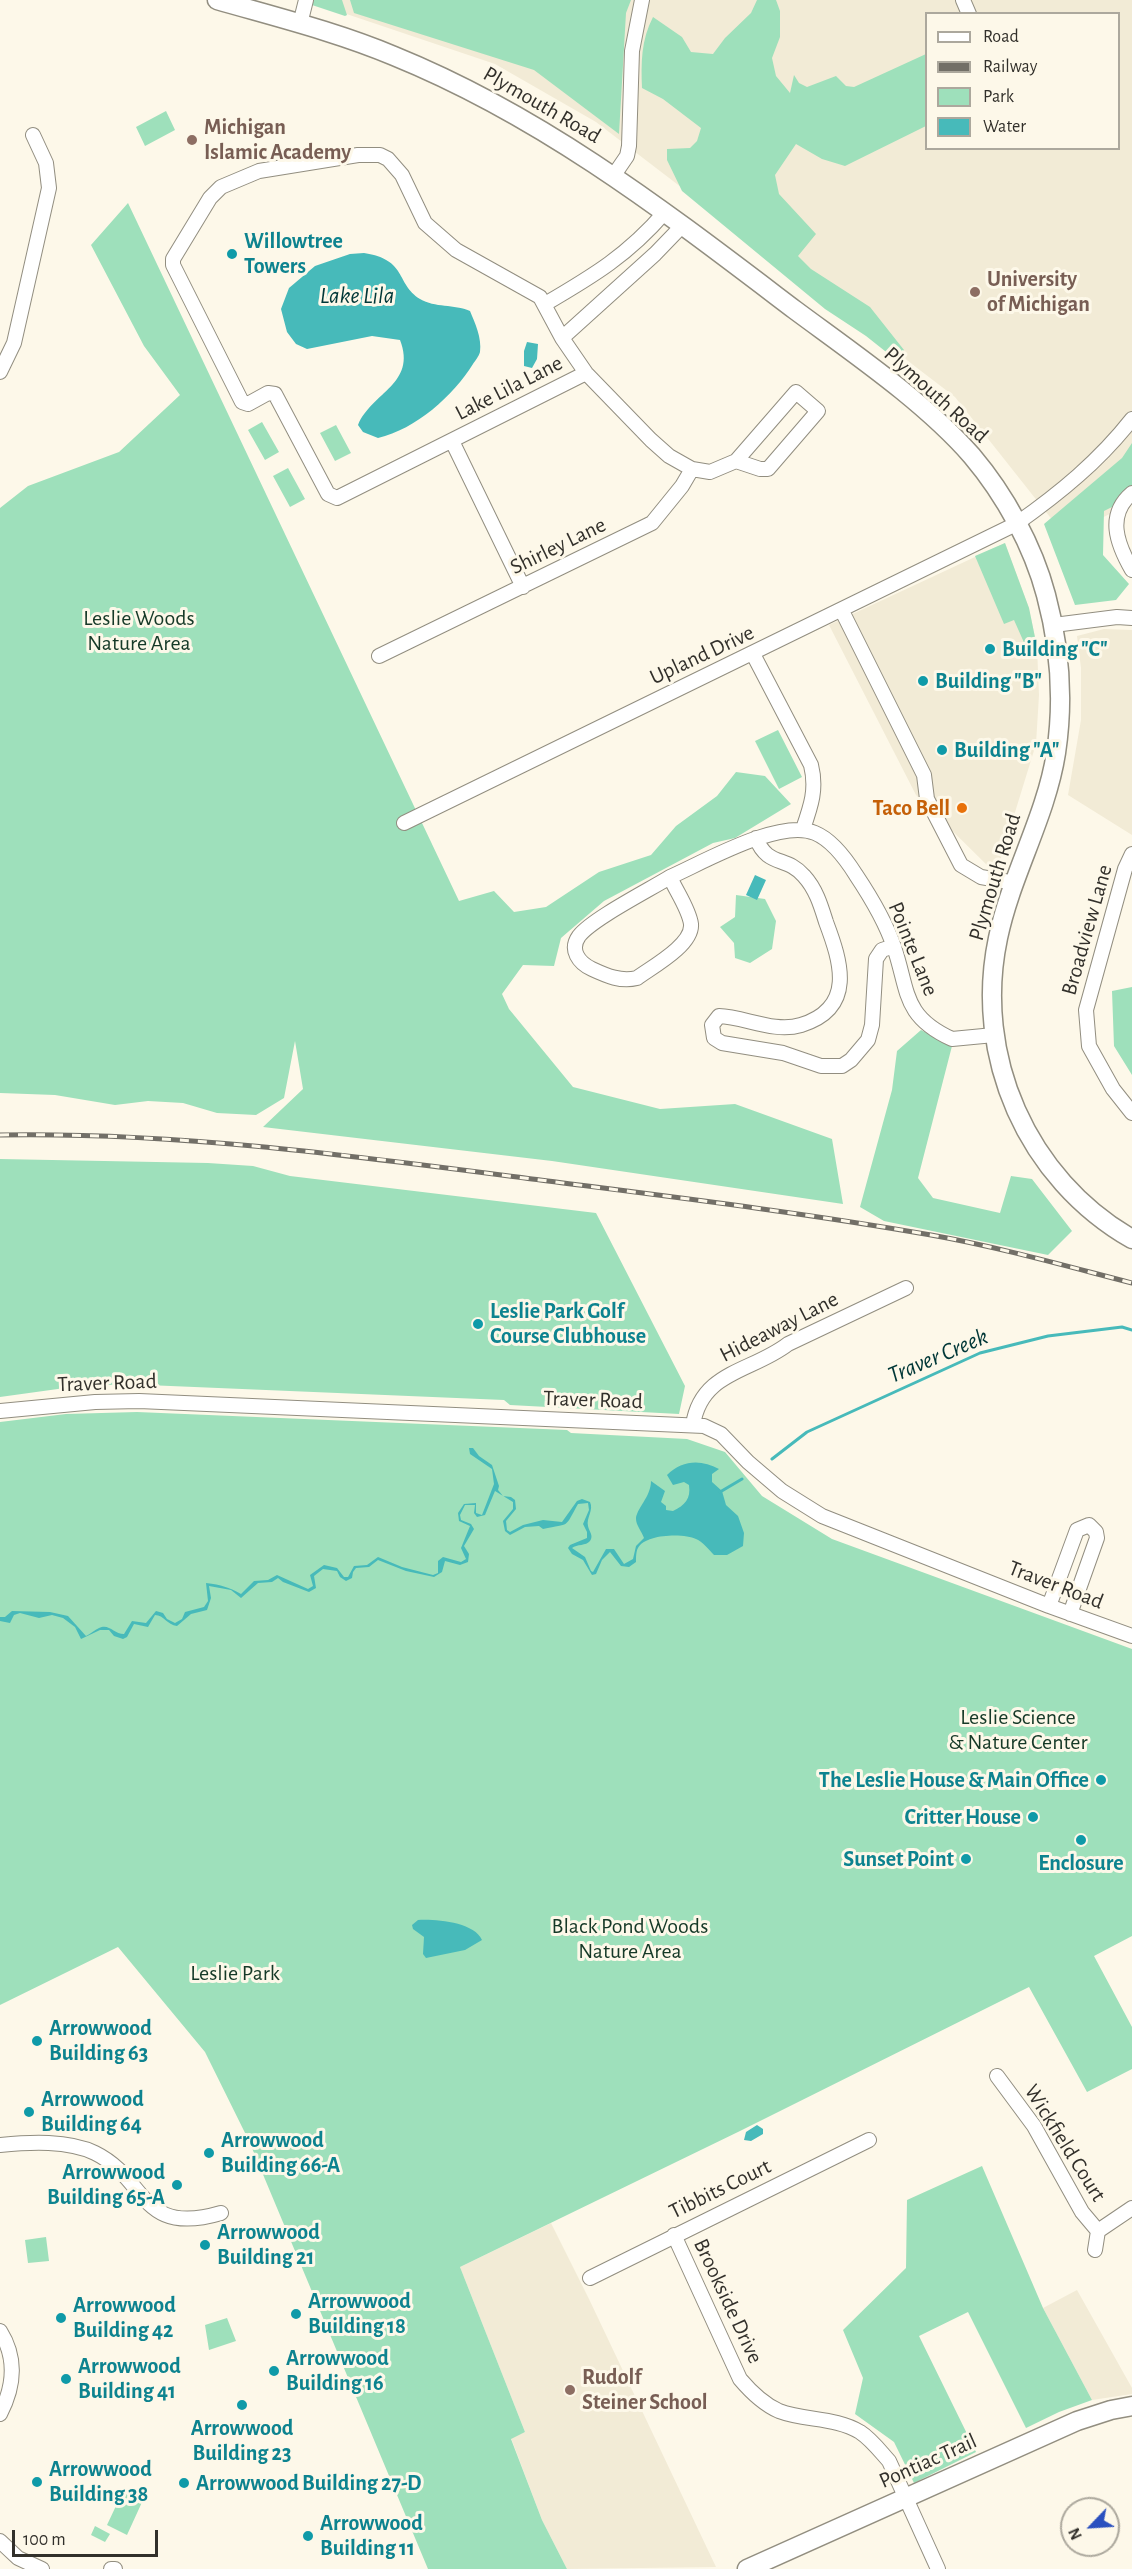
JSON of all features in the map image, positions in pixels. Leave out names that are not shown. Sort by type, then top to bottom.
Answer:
[{"type":"main road","name":"Plymouth Road","points":[[217,0],[300,24],[394,56],[519,117],[614,175],[812,322],[954,436],[988,476],[1016,524],[1044,589],[1054,625],[1060,689],[1059,725],[1048,786],[997,940],[992,987],[993,1031],[1005,1083],[1018,1117],[1032,1144],[1050,1170],[1087,1209],[1132,1239]]},
{"type":"main road","name":"Pontiac Trail","points":[[754,2568],[1077,2421],[1132,2406]]},
{"type":"street","points":[[300,24],[306,0]]},
{"type":"street","points":[[614,175],[627,156],[629,146],[632,51],[642,0]]},
{"type":"street","points":[[0,372],[14,343],[49,188],[46,163],[33,135]]},
{"type":"street","name":"Lake Lila Lane","points":[[545,304],[534,293],[456,250],[441,238],[425,223],[396,166],[380,155],[358,155],[259,171],[215,191],[173,259],[173,266],[242,402],[248,404],[272,393],[278,398],[328,494],[333,497],[337,498],[586,373]]},
{"type":"street","points":[[665,212],[629,250],[605,268],[545,304],[562,338],[586,373],[651,441],[669,456],[692,469],[710,472],[736,461],[796,392],[818,411],[768,469],[760,469],[736,461]]},
{"type":"street","points":[[562,338],[682,226]]},
{"type":"street","points":[[605,268],[621,285]]},
{"type":"street","name":"Upland Drive","points":[[404,822],[842,611],[1016,524],[1069,485],[1111,446],[1132,418]]},
{"type":"street","name":"Lake Lila Lane","points":[[452,441],[523,587]]},
{"type":"street","name":"Shirley Lane","points":[[379,656],[652,523],[682,486],[692,469]]},
{"type":"street","points":[[1132,493],[1125,499],[1116,514],[1116,536],[1132,570]]},
{"type":"street","points":[[842,611],[924,775],[927,800],[952,852],[961,865],[973,873],[1015,883]]},
{"type":"street","points":[[1054,625],[1117,617],[1132,618]]},
{"type":"street","points":[[670,877],[690,921],[691,932],[682,946],[637,978],[629,980],[620,980],[582,963],[576,953],[575,944],[580,935],[597,921],[670,877],[756,838],[769,833],[803,829],[814,797],[815,781],[811,765],[753,654]]},
{"type":"street","name":"Pointe Lane","points":[[803,829],[816,833],[831,844],[847,861],[864,888],[894,946],[908,1000],[918,1016],[952,1039],[993,1031]]},
{"type":"street","points":[[756,838],[761,850],[768,858],[795,867],[816,893],[841,965],[841,986],[832,1004],[818,1016],[801,1025],[784,1027],[719,1016],[712,1025],[714,1038],[722,1043],[783,1053],[821,1066],[842,1065],[851,1060],[868,1040],[872,1025],[876,959],[882,950],[894,946]]},
{"type":"street","name":"Broadview Lane","points":[[1132,854],[1125,868],[1086,1010],[1089,1046],[1113,1089],[1132,1113]]},
{"type":"street","name":"Hideaway Lane","points":[[693,1425],[700,1401],[716,1382],[777,1352],[788,1344],[906,1288]]},
{"type":"street","name":"Traver Road","points":[[0,1411],[84,1402],[139,1401],[693,1425],[716,1430],[770,1482],[822,1516],[1049,1606],[1132,1636]]},
{"type":"street","points":[[1049,1606],[1077,1530],[1089,1525],[1096,1532],[1097,1538],[1070,1614]]},
{"type":"street","name":"Wickfield Court","points":[[997,2076],[1034,2127],[1082,2212],[1098,2231]]},
{"type":"street","name":"Tibbits Court","points":[[590,2278],[869,2140]]},
{"type":"street","points":[[0,2145],[81,2147],[113,2165],[138,2194],[157,2211],[188,2219],[200,2219],[220,2213]]},
{"type":"street","name":"Wickfield Court","points":[[1095,2250],[1098,2231],[1132,2208]]},
{"type":"street","name":"Brookside Drive","points":[[674,2235],[740,2379],[752,2392],[780,2411],[840,2424],[861,2433],[889,2461],[938,2569]]},
{"type":"street","points":[[0,2331],[8,2348],[12,2378],[10,2391],[0,2414]]},
{"type":"street","points":[[0,2541],[18,2558],[42,2569]]},
{"type":"shaded area","name":"University of Michigan","points":[[305,0],[1132,0],[1132,503],[1065,536],[955,397],[596,122],[495,64]]},
{"type":"shaded area","points":[[1005,543],[1029,608],[1037,647],[1039,695],[1036,744],[996,874],[916,795],[829,625]]},
{"type":"shaded area","points":[[1104,629],[1132,630],[1132,835],[1068,795],[1081,720],[1081,668],[1077,636]]},
{"type":"shaded area","name":"Rudolf Steiner School","points":[[551,2223],[716,2567],[567,2569],[542,2520],[511,2438],[525,2432],[460,2267]]},
{"type":"shaded area","points":[[1077,2290],[1132,2388],[1132,2394],[1092,2400],[1043,2308]]},
{"type":"green space","points":[[314,0],[342,0],[347,15],[312,5]]},
{"type":"green space","points":[[350,0],[631,0],[626,13],[619,134],[534,70],[354,13]]},
{"type":"green space","points":[[757,0],[776,0],[780,11],[780,37],[772,58],[776,76],[790,93],[794,75],[799,83],[807,87],[836,76],[846,86],[854,87],[925,54],[925,126],[845,166],[822,159],[796,144],[775,175],[779,194],[816,234],[798,256],[811,269],[870,307],[904,350],[900,363],[866,336],[825,309],[682,191],[667,160],[667,149],[690,148],[697,141],[701,128],[663,99],[642,88],[644,43],[653,17],[682,37],[691,52],[713,54],[725,38],[751,13]]},
{"type":"green space","points":[[166,111],[175,130],[145,146],[136,127]]},
{"type":"green space","name":"Leslie Woods Nature Area","points":[[128,203],[459,901],[494,891],[514,912],[546,907],[599,872],[651,855],[676,826],[717,796],[736,772],[765,776],[791,804],[735,838],[713,843],[604,901],[561,938],[554,966],[523,965],[502,994],[509,1009],[573,1087],[660,1109],[735,1104],[832,1139],[843,1204],[552,1161],[263,1127],[303,1089],[295,1041],[284,1098],[256,1115],[217,1113],[183,1103],[148,1101],[115,1105],[55,1095],[0,1093],[0,508],[28,486],[119,452],[180,395],[144,346],[91,245]]},
{"type":"green space","points":[[262,422],[279,452],[265,460],[248,430]]},
{"type":"green space","points":[[336,425],[351,453],[335,461],[320,433]]},
{"type":"green space","points":[[1132,443],[1132,497],[1104,511],[1103,555],[1129,584],[1116,600],[1075,605],[1044,524],[1122,458]]},
{"type":"green space","points":[[288,468],[305,499],[290,507],[273,476]]},
{"type":"green space","points":[[1005,543],[1029,608],[1037,647],[1026,647],[1014,620],[1004,624],[975,556]]},
{"type":"green space","points":[[778,730],[802,777],[779,789],[755,741]]},
{"type":"green space","points":[[736,895],[765,899],[776,921],[772,949],[750,963],[735,958],[734,943],[720,927],[735,917]]},
{"type":"green space","points":[[1132,987],[1132,1075],[1114,1046],[1112,991]]},
{"type":"green space","points":[[921,1030],[952,1046],[918,1178],[933,1198],[1000,1213],[1011,1176],[1032,1179],[1072,1231],[1048,1255],[884,1221],[860,1207],[892,1090],[897,1051]]},
{"type":"green space","points":[[0,1159],[253,1166],[290,1176],[596,1213],[685,1386],[679,1414],[510,1405],[504,1400],[123,1384],[65,1388],[0,1397]]},
{"type":"green space","points":[[137,1412],[567,1430],[571,1433],[687,1439],[725,1452],[762,1496],[832,1539],[1132,1649],[1132,1936],[1094,1956],[1132,2027],[1132,2069],[1087,2092],[1029,1987],[460,2267],[525,2432],[511,2439],[542,2520],[567,2569],[428,2569],[249,2141],[205,2052],[118,1947],[0,2005],[0,1422],[66,1414]]},
{"type":"green space","points":[[982,2166],[1043,2308],[1092,2400],[1059,2412],[1026,2428],[968,2312],[919,2336],[976,2452],[914,2483],[894,2442],[855,2414],[863,2378],[843,2330],[906,2268],[907,2200]]},
{"type":"green space","points":[[46,2237],[49,2261],[28,2263],[25,2240]]},
{"type":"green space","points":[[227,2318],[236,2341],[209,2350],[205,2325]]},
{"type":"green space","points":[[123,2491],[143,2500],[127,2535],[107,2525]]},
{"type":"green space","points":[[95,2526],[110,2534],[105,2542],[91,2535]]},
{"type":"water","name":"Lake Lila","points":[[364,253],[388,261],[412,293],[420,299],[432,304],[470,311],[480,341],[480,352],[477,358],[465,376],[444,399],[406,427],[378,438],[363,432],[358,425],[373,404],[398,378],[403,367],[404,355],[400,340],[372,336],[307,349],[296,344],[287,332],[281,309],[289,288],[315,266],[350,254]]},
{"type":"water","points":[[527,342],[538,344],[537,359],[532,368],[524,366],[524,351]]},
{"type":"water","points":[[755,875],[766,880],[757,900],[746,895]]},
{"type":"water","points":[[469,1448],[473,1448],[479,1456],[492,1465],[499,1486],[498,1490],[503,1496],[495,1491],[485,1515],[477,1517],[474,1513],[475,1505],[465,1505],[460,1515],[461,1520],[471,1524],[474,1529],[464,1546],[469,1554],[468,1562],[460,1565],[445,1561],[442,1572],[434,1577],[406,1571],[378,1560],[369,1567],[356,1568],[352,1578],[346,1581],[337,1571],[323,1569],[314,1576],[316,1588],[309,1592],[278,1578],[272,1582],[258,1583],[241,1598],[231,1590],[209,1586],[211,1598],[207,1610],[191,1614],[177,1626],[155,1615],[148,1627],[134,1624],[127,1637],[123,1639],[114,1636],[109,1630],[100,1630],[81,1639],[75,1627],[63,1618],[52,1615],[39,1618],[20,1613],[14,1615],[10,1623],[0,1621],[0,1617],[5,1617],[12,1611],[50,1612],[68,1616],[86,1636],[103,1627],[124,1634],[132,1621],[146,1623],[156,1611],[163,1613],[167,1619],[175,1623],[182,1619],[185,1612],[204,1607],[208,1601],[206,1583],[225,1587],[241,1594],[254,1581],[268,1580],[277,1575],[308,1589],[313,1586],[310,1575],[324,1565],[337,1568],[344,1577],[348,1577],[354,1566],[367,1565],[378,1557],[402,1567],[433,1575],[438,1573],[438,1561],[443,1557],[461,1562],[466,1559],[461,1548],[470,1526],[459,1521],[458,1513],[464,1504],[476,1503],[476,1513],[482,1515],[494,1484],[492,1469],[470,1454]]},
{"type":"water","points":[[685,1464],[705,1464],[719,1469],[712,1474],[712,1482],[722,1491],[726,1505],[738,1516],[744,1533],[743,1546],[727,1555],[714,1555],[701,1542],[690,1537],[656,1537],[642,1543],[637,1549],[636,1562],[629,1567],[621,1566],[610,1552],[602,1560],[596,1574],[592,1575],[583,1560],[572,1554],[568,1548],[587,1538],[583,1524],[589,1510],[588,1503],[578,1504],[566,1524],[543,1529],[539,1526],[525,1527],[510,1535],[505,1531],[503,1521],[513,1509],[513,1502],[503,1496],[515,1500],[516,1509],[506,1521],[507,1530],[510,1532],[523,1525],[543,1520],[562,1522],[577,1501],[582,1499],[590,1502],[588,1523],[591,1539],[586,1544],[572,1548],[585,1557],[593,1572],[606,1549],[614,1549],[624,1564],[633,1559],[636,1546],[644,1538],[636,1519],[649,1492],[651,1481],[665,1491],[661,1502],[666,1506],[666,1510],[673,1511],[686,1501],[689,1485],[684,1482],[673,1485],[667,1475]]},
{"type":"water","points":[[418,1920],[444,1921],[463,1925],[478,1934],[482,1940],[465,1950],[426,1958],[423,1954],[424,1937],[413,1929],[412,1925]]},
{"type":"water","points":[[757,2125],[763,2129],[763,2134],[751,2141],[744,2140],[746,2132]]},
{"type":"waterway","name":"Traver Creek","points":[[772,1459],[807,1432],[980,1353],[1048,1336],[1122,1327],[1132,1330]]},
{"type":"waterway","name":"Traver Creek","points":[[720,1492],[742,1479]]},
{"type":"railway","points":[[0,1135],[134,1137],[267,1147],[682,1198],[931,1235],[1007,1251],[1132,1283]]},
{"type":"place","name":"Michigan Islamic Academy","points":[[192,140]]},
{"type":"place","name":"Willowtree Towers","points":[[232,254]]},
{"type":"place","name":"University of Michigan","points":[[975,292]]},
{"type":"place","name":"Building \"C\"","points":[[990,649]]},
{"type":"place","name":"Building \"B\"","points":[[923,681]]},
{"type":"place","name":"Building \"A\"","points":[[942,750]]},
{"type":"place","name":"Taco Bell","points":[[962,808]]},
{"type":"place","name":"Leslie Park Golf Course Clubhouse","points":[[478,1324]]},
{"type":"place","name":"The Leslie House & Main Office","points":[[1101,1780]]},
{"type":"place","name":"Critter House","points":[[1033,1817]]},
{"type":"place","name":"Enclosure","points":[[1081,1840]]},
{"type":"place","name":"Sunset Point","points":[[966,1859]]},
{"type":"place","name":"Arrowwood Building 63","points":[[37,2041]]},
{"type":"place","name":"Arrowwood Building 64","points":[[29,2112]]},
{"type":"place","name":"Arrowwood Building 66-A","points":[[209,2153]]},
{"type":"place","name":"Arrowwood Building 65-A","points":[[177,2185]]},
{"type":"place","name":"Arrowwood Building 21","points":[[205,2245]]},
{"type":"place","name":"Arrowwood Building 18","points":[[296,2314]]},
{"type":"place","name":"Arrowwood Building 42","points":[[61,2318]]},
{"type":"place","name":"Arrowwood Building 16","points":[[274,2371]]},
{"type":"place","name":"Arrowwood Building 41","points":[[66,2379]]},
{"type":"place","name":"Rudolf Steiner School","points":[[570,2390]]},
{"type":"place","name":"Arrowwood Building 23","points":[[242,2405]]},
{"type":"place","name":"Arrowwood Building 38","points":[[37,2482]]},
{"type":"place","name":"Arrowwood Building 27-D","points":[[184,2483]]},
{"type":"place","name":"Arrowwood Building 11","points":[[308,2536]]},
{"type":"park label","name":"Leslie Science & Nature Center","points":[[1018,1730]]},
{"type":"park label","name":"Black Pond Woods Nature Area","points":[[630,1938]]},
{"type":"park label","name":"Leslie Park","points":[[235,1973]]}]
